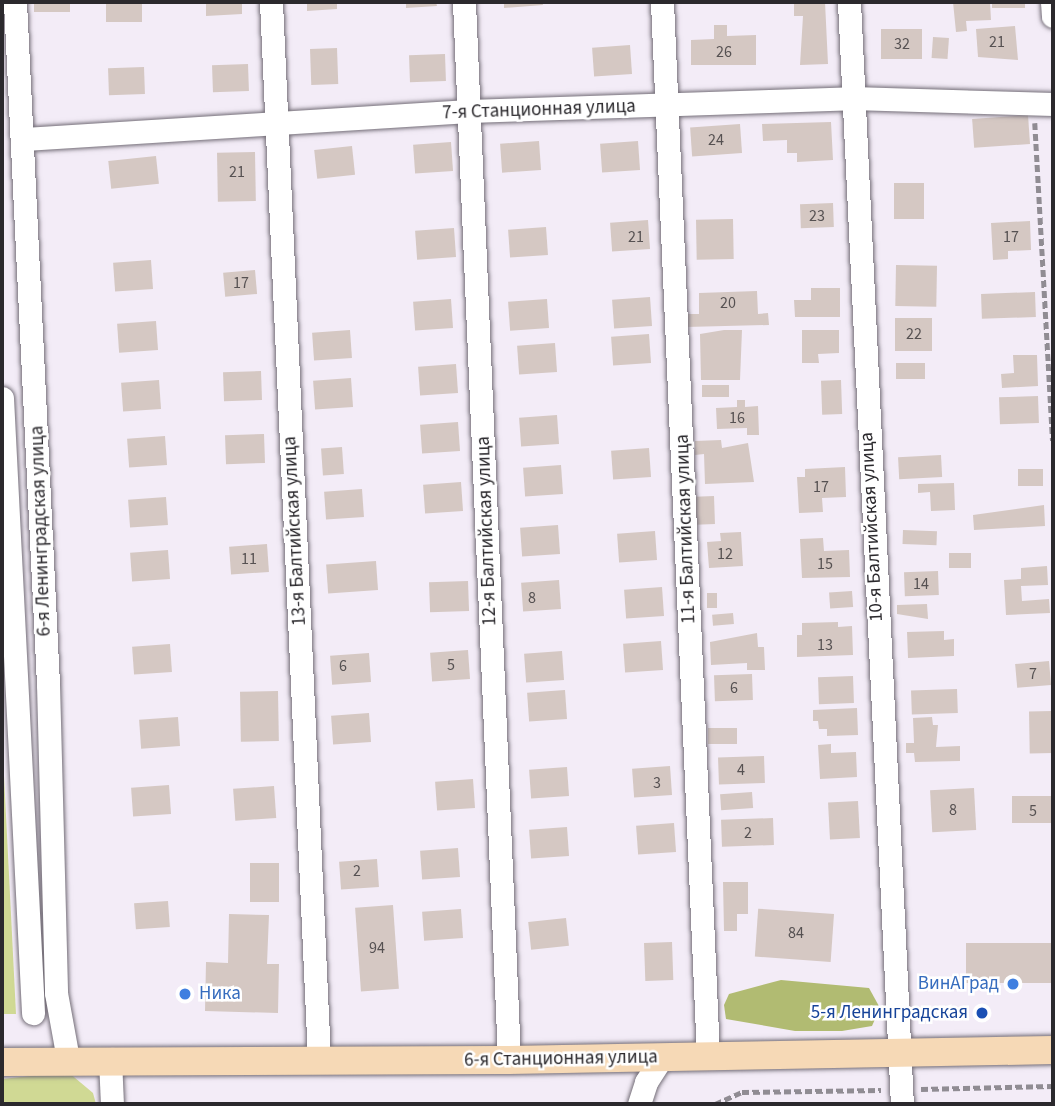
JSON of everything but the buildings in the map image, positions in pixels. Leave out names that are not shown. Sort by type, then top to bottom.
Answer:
[{"type":"main road","name":"6-я Станционная улица","points":[[2,1062],[68,1059],[509,1060],[1053,1050]]},
{"type":"street","name":"6-я Ленинградская улица","points":[[15,2],[24,139],[48,684],[56,993],[68,1059]]},
{"type":"street","name":"13-я Балтийская улица","points":[[271,2],[318,1060]]},
{"type":"street","name":"12-я Балтийская улица","points":[[464,2],[509,1060]]},
{"type":"street","name":"11-я Балтийская улица","points":[[663,2],[708,1057]]},
{"type":"street","name":"10-я Балтийская улица","points":[[849,2],[897,1053],[902,1104]]},
{"type":"street","points":[[1052,2],[1053,16]]},
{"type":"street","name":"7-я Станционная улица","points":[[24,139],[470,111],[852,98],[1044,104]]},
{"type":"street","points":[[2,398],[33,1013]]},
{"type":"street","points":[[639,1104],[646,1082],[662,1057]]},
{"type":"street","points":[[110,1059],[112,1104]]},
{"type":"path","points":[[1044,104],[1053,440]]},
{"type":"green space","points":[[2,736],[16,1014],[2,1014]]},
{"type":"green space","points":[[781,980],[869,988],[880,1008],[872,1026],[842,1031],[795,1031],[726,1019],[724,1005],[729,994]]},
{"type":"green space","points":[[68,1072],[93,1093],[96,1104],[2,1104],[2,1079]]},
{"type":"place","name":"ВинАГрад","points":[[1013,984]]},
{"type":"place","name":"Ника","points":[[185,994]]},
{"type":"place","name":"5-я Ленинградская","points":[[982,1013]]}]
